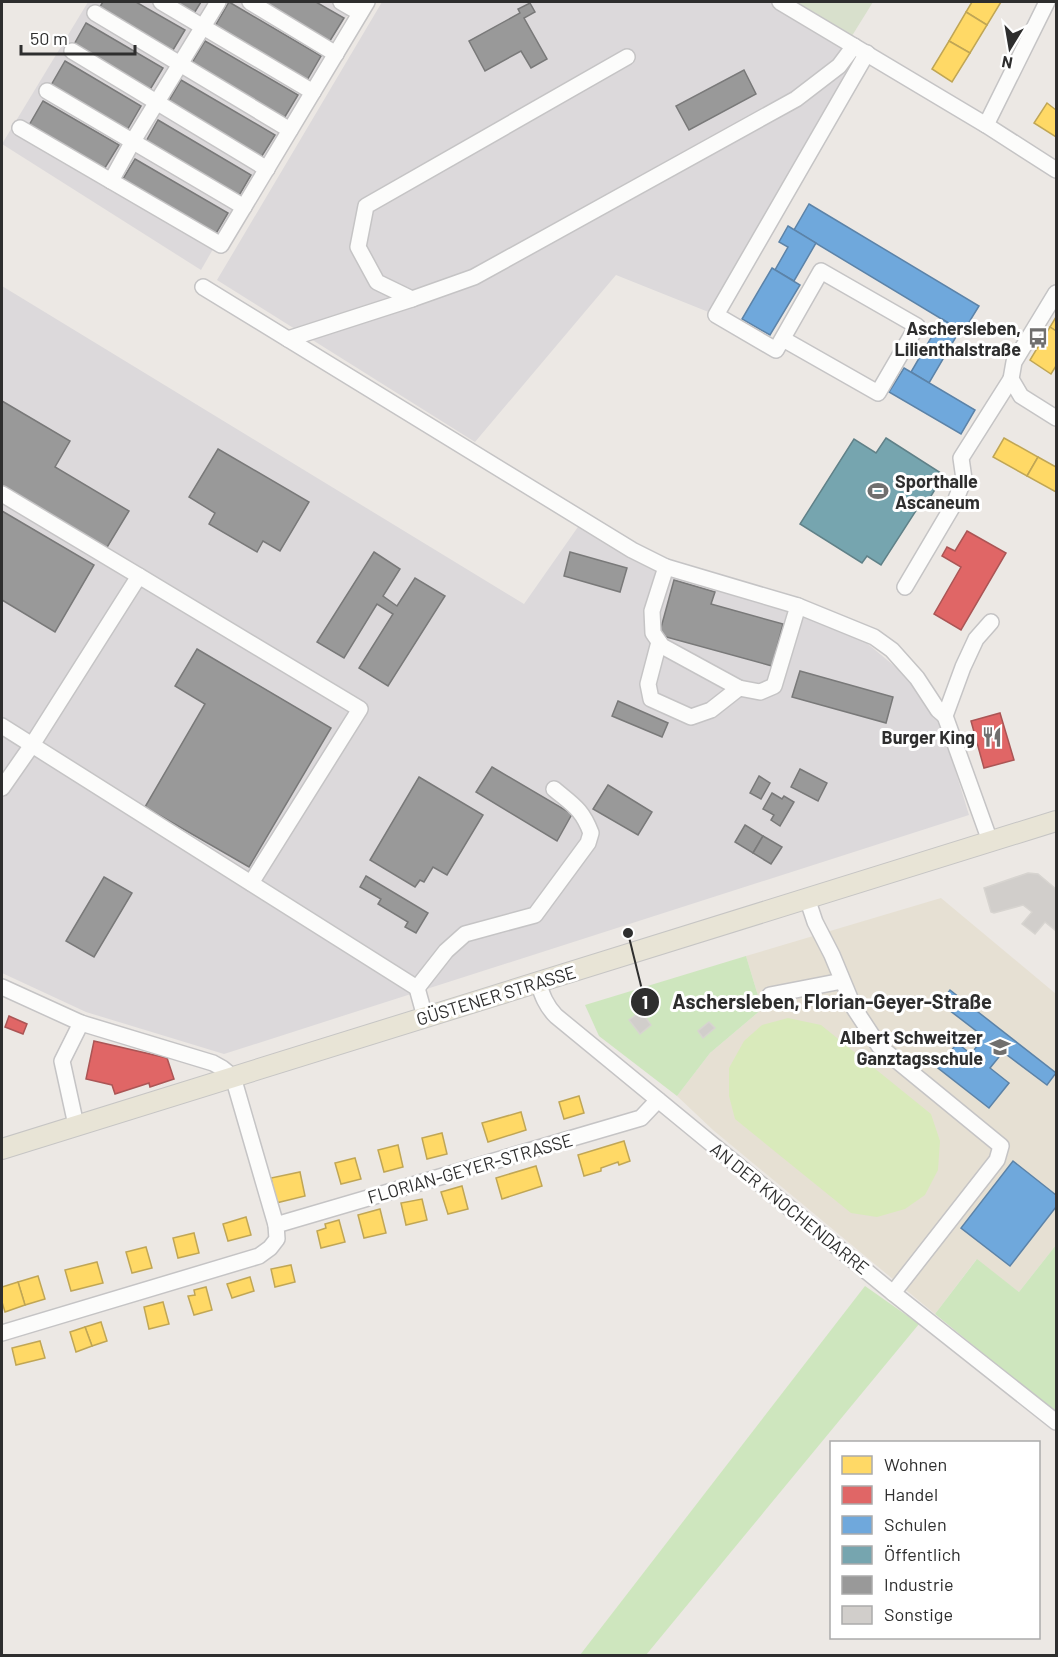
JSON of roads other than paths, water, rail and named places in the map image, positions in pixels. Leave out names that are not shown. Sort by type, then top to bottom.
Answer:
[{"type":"main road","name":"GÜSTENER STRASSE","points":[[2,1149],[1056,821]]},
{"type":"street","points":[[161,2],[313,92]]},
{"type":"street","points":[[111,180],[218,2]]},
{"type":"street","points":[[250,2],[336,54]]},
{"type":"street","points":[[20,128],[221,245],[364,7],[341,2]]},
{"type":"street","points":[[780,2],[986,125],[1056,170]]},
{"type":"street","points":[[986,125],[1047,2]]},
{"type":"street","points":[[95,13],[290,130]]},
{"type":"street","points":[[288,339],[474,277],[796,99],[860,50]]},
{"type":"street","points":[[783,339],[878,393],[917,326],[821,271],[776,350],[716,315],[860,50]]},
{"type":"street","points":[[72,51],[267,169]]},
{"type":"street","points":[[412,299],[377,282],[358,247],[366,206],[627,57]]},
{"type":"street","points":[[48,91],[244,207]]},
{"type":"street","points":[[203,287],[632,550],[666,567],[798,606],[864,632],[883,643],[917,678],[938,710],[945,716],[990,842]]},
{"type":"street","points":[[905,587],[954,504],[964,479],[960,458],[1011,379],[1014,362],[1056,293]]},
{"type":"street","points":[[1011,379],[1021,396],[1056,418]]},
{"type":"street","points":[[2,494],[360,709],[250,883]]},
{"type":"street","points":[[666,567],[652,610],[653,633],[662,646],[739,688],[760,692],[774,686],[798,606]]},
{"type":"street","points":[[2,788],[32,745],[139,576]]},
{"type":"street","points":[[945,716],[976,639],[991,622]]},
{"type":"street","points":[[659,642],[648,684],[651,699],[691,717],[711,710],[739,688]]},
{"type":"street","points":[[2,726],[417,988],[425,1017]]},
{"type":"street","points":[[417,988],[446,951],[465,934],[535,915],[588,843],[591,833],[585,817],[554,789]]},
{"type":"street","points":[[807,898],[815,922],[832,955],[854,1008],[879,1046],[1001,1146],[997,1160],[893,1293]]},
{"type":"street","points":[[770,995],[842,981]]},
{"type":"street","name":"AN DER KNOCHENDARRE","points":[[538,982],[542,996],[550,1010],[893,1293],[1056,1422]]},
{"type":"street","points":[[2,987],[81,1023],[213,1063],[233,1077],[276,1225],[277,1239],[259,1256],[2,1333]]},
{"type":"street","points":[[76,1125],[62,1061],[81,1023]]},
{"type":"street","name":"FLORIAN-GEYER-STRASSE","points":[[276,1225],[641,1118],[658,1100]]},
{"type":"place","name":"Aschersleben, Lilienthalstraße","points":[[1038,338]]},
{"type":"place","name":"Sporthalle Ascaneum","points":[[878,491]]},
{"type":"place","name":"Burger King","points":[[992,737]]},
{"type":"place","name":"Aschersleben, Florian-Geyer-Straße","points":[[628,933]]},
{"type":"place","name":"Albert Schweitzer Ganztagsschule","points":[[1000,1047]]}]
